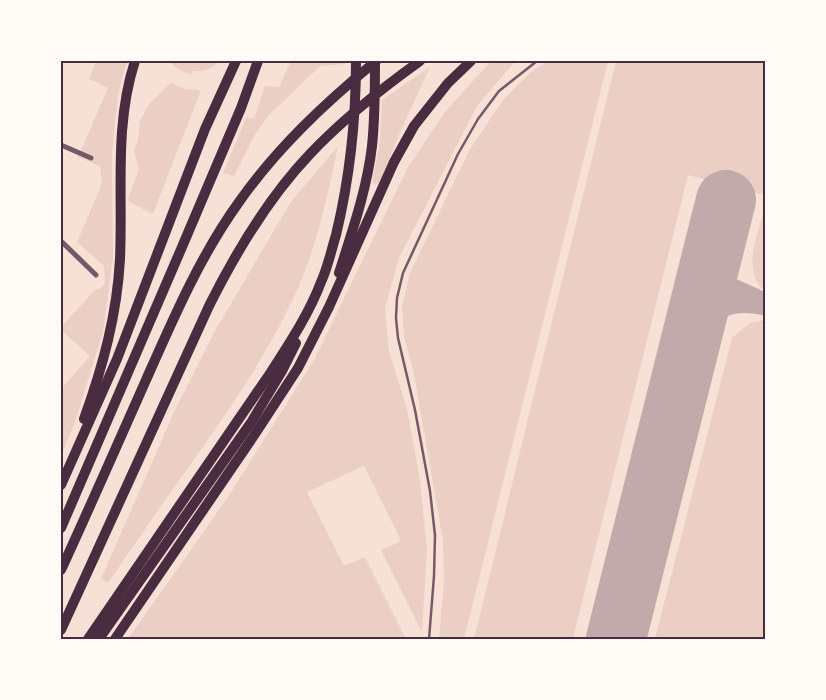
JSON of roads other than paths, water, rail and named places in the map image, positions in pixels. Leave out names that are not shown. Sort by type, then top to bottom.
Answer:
[{"type":"highway","points":[[61,484],[95,388],[114,317],[120,259],[122,130],[126,97],[135,61]]},
{"type":"highway","points":[[61,484],[117,359],[151,265],[205,129],[236,61]]},
{"type":"highway","points":[[61,528],[241,108],[258,61]]},
{"type":"highway","points":[[100,639],[252,421],[295,347],[322,282],[342,210],[352,156],[356,61]]},
{"type":"highway","points":[[61,570],[169,330],[213,244],[239,202],[269,163],[303,125],[375,61]]},
{"type":"highway","points":[[318,330],[351,236],[364,188],[373,131],[375,61]]},
{"type":"highway","points":[[61,630],[127,482],[226,272],[248,236],[276,195],[308,155],[390,82],[420,61]]},
{"type":"highway","points":[[115,639],[261,426],[298,368],[330,307],[394,162],[414,126],[448,83],[472,61]]},
{"type":"highway","points":[[88,639],[271,372],[322,282]]},
{"type":"street","points":[[61,145],[91,158]]},
{"type":"street","points":[[61,241],[96,274]]},
{"type":"lane","points":[[429,639],[435,535],[430,491],[415,410],[398,338],[396,298],[402,273],[458,154],[478,119],[499,91],[537,61]]}]
